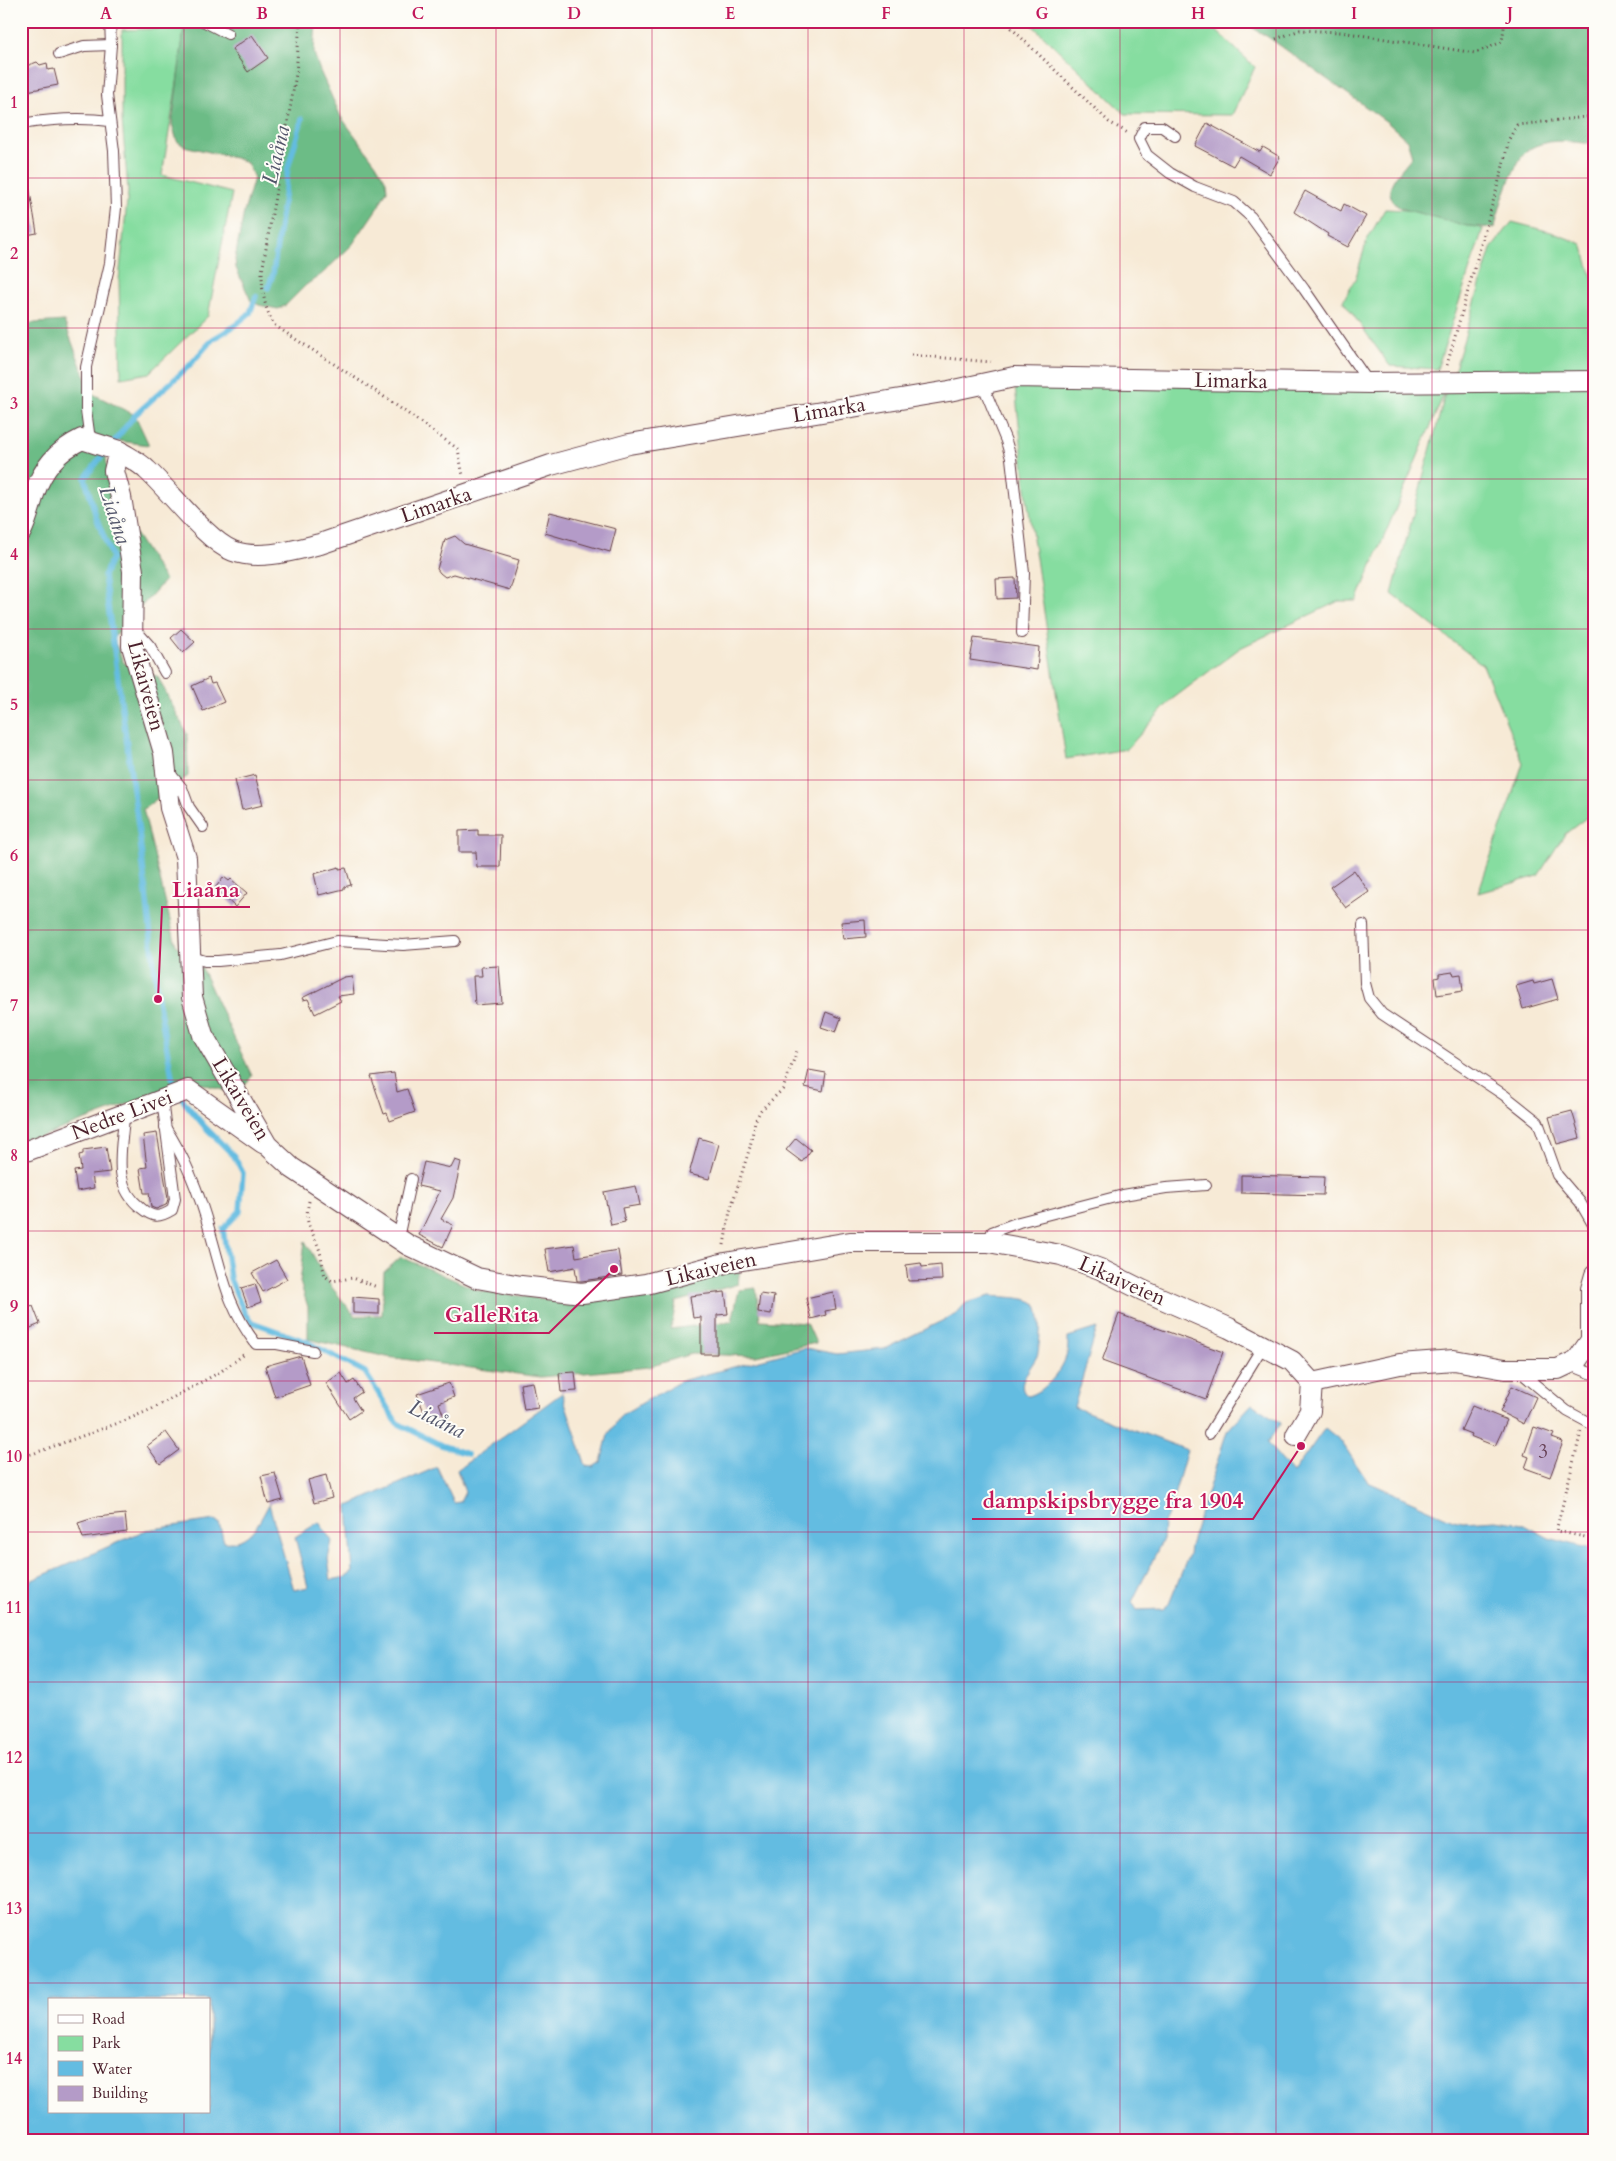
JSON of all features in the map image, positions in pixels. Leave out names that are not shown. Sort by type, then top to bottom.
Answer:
[{"type":"street","name":"Limarka","points":[[119,451],[146,468],[212,537],[234,552],[262,555],[292,551],[320,544],[551,465],[629,444],[949,391],[1014,377],[1369,382],[1595,382]]},
{"type":"street","points":[[21,532],[35,491],[53,458],[66,446],[82,438],[119,451]]},
{"type":"street","name":"Likaiveien","points":[[119,451],[114,471],[121,497],[133,570],[132,646],[164,753],[170,808],[186,858],[192,997],[203,1035],[267,1145],[292,1168],[398,1238],[477,1278],[521,1286],[582,1293],[646,1284],[725,1263],[850,1242],[988,1242],[1061,1255],[1100,1269],[1142,1290],[1229,1328],[1292,1361],[1312,1383]]},
{"type":"street","name":"Nedre Livei","points":[[21,1153],[188,1090],[267,1145]]},
{"type":"street","points":[[1296,1435],[1310,1411],[1312,1383],[1400,1364],[1454,1360],[1516,1368],[1558,1368],[1577,1360],[1593,1339],[1591,1289],[1595,1275]]},
{"type":"lane","points":[[90,440],[86,410],[86,367],[110,263],[116,208],[107,95],[111,45],[110,21]]},
{"type":"lane","points":[[203,21],[228,34]]},
{"type":"lane","points":[[59,54],[84,46],[111,45]]},
{"type":"lane","points":[[21,124],[50,119],[85,117],[110,121]]},
{"type":"lane","points":[[1175,136],[1162,127],[1145,127],[1139,139],[1146,155],[1170,173],[1195,187],[1234,202],[1250,217],[1304,289],[1369,382]]},
{"type":"lane","points":[[982,383],[1011,458],[1024,573],[1022,633]]},
{"type":"lane","points":[[132,625],[150,646],[165,673]]},
{"type":"lane","points":[[166,767],[182,788],[189,807],[203,826]]},
{"type":"lane","points":[[1363,926],[1365,984],[1369,998],[1382,1014],[1504,1095],[1538,1122],[1557,1175],[1580,1202],[1595,1228]]},
{"type":"lane","points":[[189,956],[205,961],[218,961],[281,955],[337,941],[403,945],[455,940]]},
{"type":"lane","points":[[124,1114],[123,1138],[119,1155],[126,1194],[150,1215],[161,1217],[172,1210],[175,1199],[162,1100]]},
{"type":"lane","points":[[165,1127],[180,1150],[194,1183],[211,1233],[223,1282],[232,1306],[244,1329],[256,1344],[295,1347],[313,1351]]},
{"type":"lane","points":[[398,1238],[411,1179]]},
{"type":"lane","points":[[988,1242],[992,1232],[1019,1222],[1146,1190],[1206,1185]]},
{"type":"lane","points":[[1208,1434],[1263,1346]]},
{"type":"lane","points":[[1568,1364],[1595,1375]]},
{"type":"lane","points":[[1516,1368],[1567,1411],[1595,1426]]},
{"type":"path","points":[[300,21],[296,74],[262,272],[262,291],[266,310],[274,325],[380,394],[458,449],[464,495]]},
{"type":"path","points":[[1004,21],[1109,122],[1139,139]]},
{"type":"path","points":[[1276,39],[1300,30],[1333,32],[1475,53],[1502,42],[1505,21]]},
{"type":"path","points":[[1442,382],[1509,139],[1517,125],[1595,116]]},
{"type":"path","points":[[911,355],[996,363]]},
{"type":"path","points":[[725,1263],[726,1227],[750,1147],[755,1121],[762,1110],[783,1089],[797,1052]]},
{"type":"path","points":[[318,1186],[309,1198],[306,1213],[307,1224],[318,1246],[325,1276],[332,1281],[353,1278],[377,1287]]},
{"type":"path","points":[[21,1458],[152,1409],[220,1372],[242,1358],[256,1344]]},
{"type":"path","points":[[1582,1420],[1556,1531],[1595,1539]]},
{"type":"green space","points":[[185,21],[316,21],[314,53],[320,71],[341,117],[376,164],[386,181],[387,190],[378,207],[352,245],[322,274],[306,285],[286,305],[278,309],[259,305],[251,301],[236,268],[235,259],[244,212],[254,178],[247,163],[239,159],[184,146],[177,141],[172,124]]},
{"type":"green space","points":[[1028,21],[1206,21],[1255,67],[1232,115],[1125,114]]},
{"type":"green space","points":[[1241,21],[1595,21],[1595,144],[1556,141],[1541,144],[1529,150],[1522,157],[1512,176],[1495,228],[1467,226],[1400,208],[1390,195],[1390,188],[1396,176],[1412,156],[1407,140],[1387,122],[1268,37]]},
{"type":"green space","points":[[186,28],[162,175],[232,193],[208,316],[149,373],[121,378],[119,280],[128,191],[122,120],[122,30]]},
{"type":"green space","points":[[1385,209],[1427,211],[1483,229],[1437,369],[1390,366],[1343,301],[1356,277],[1367,240]]},
{"type":"green space","points":[[1512,222],[1551,232],[1582,244],[1595,287],[1594,370],[1454,372],[1491,249]]},
{"type":"green space","points":[[64,321],[91,393],[135,415],[149,445],[104,439],[108,476],[123,515],[165,580],[113,638],[124,663],[158,677],[187,734],[188,776],[143,809],[176,945],[201,967],[252,1076],[237,1094],[200,1083],[174,1087],[21,1144],[21,324]]},
{"type":"green space","points":[[1014,377],[1595,381],[1595,811],[1565,834],[1538,876],[1478,893],[1523,763],[1483,665],[1392,594],[1447,387],[1357,601],[1339,601],[1240,648],[1171,700],[1127,749],[1066,759],[1027,498]]},
{"type":"green space","points":[[305,1241],[330,1285],[355,1316],[382,1315],[384,1272],[401,1257],[480,1291],[561,1301],[620,1298],[740,1267],[738,1284],[676,1302],[671,1329],[732,1321],[739,1290],[756,1288],[760,1320],[807,1323],[816,1343],[756,1356],[691,1354],[649,1367],[541,1377],[387,1357],[308,1339],[308,1307],[300,1282]]},
{"type":"water","points":[[990,1296],[1031,1301],[1038,1306],[1040,1337],[1038,1352],[1025,1376],[1022,1387],[1028,1396],[1047,1385],[1058,1373],[1067,1353],[1068,1337],[1097,1328],[1074,1407],[1187,1450],[1169,1513],[1164,1522],[1163,1539],[1132,1602],[1137,1610],[1163,1609],[1169,1604],[1189,1554],[1227,1431],[1252,1404],[1281,1423],[1267,1443],[1293,1473],[1325,1428],[1341,1441],[1368,1482],[1453,1520],[1463,1522],[1496,1520],[1523,1524],[1549,1538],[1595,1550],[1595,2140],[21,2140],[21,1585],[146,1530],[215,1520],[219,1523],[224,1542],[240,1540],[247,1536],[257,1525],[269,1504],[294,1590],[308,1587],[295,1537],[319,1522],[332,1541],[328,1559],[331,1580],[346,1577],[353,1572],[348,1506],[437,1467],[454,1503],[460,1502],[465,1492],[457,1470],[562,1393],[586,1466],[593,1467],[601,1462],[608,1435],[621,1415],[681,1381],[805,1348],[837,1354],[884,1349],[956,1314],[966,1303]]},
{"type":"building","points":[[252,35],[268,58],[248,72],[232,49]]},
{"type":"building","points":[[37,62],[40,65],[47,63],[48,70],[54,69],[58,85],[27,91],[26,86],[21,87],[21,68]]},
{"type":"building","points":[[1207,123],[1260,152],[1263,147],[1280,157],[1270,174],[1239,156],[1233,166],[1195,146]]},
{"type":"building","points":[[21,186],[29,186],[37,233],[21,236]]},
{"type":"building","points":[[1305,191],[1341,211],[1344,204],[1366,216],[1348,247],[1327,236],[1328,234],[1294,212]]},
{"type":"building","points":[[550,512],[616,529],[610,552],[545,533]]},
{"type":"building","points":[[455,536],[464,544],[519,560],[510,590],[454,574],[445,577],[440,573],[437,569],[445,540]]},
{"type":"building","points":[[1015,578],[1016,598],[997,599],[996,579]]},
{"type":"building","points":[[181,629],[195,642],[183,653],[171,638]]},
{"type":"building","points":[[974,638],[1039,647],[1037,670],[970,660]]},
{"type":"building","points":[[209,678],[211,684],[215,683],[224,702],[203,711],[192,686]]},
{"type":"building","points":[[255,775],[263,805],[242,810],[235,780]]},
{"type":"building","points":[[478,830],[478,835],[501,835],[500,867],[477,867],[476,852],[459,852],[459,831]]},
{"type":"building","points":[[339,867],[339,869],[346,868],[351,885],[344,887],[344,889],[319,895],[314,874]]},
{"type":"building","points":[[1354,870],[1369,892],[1346,908],[1330,887]]},
{"type":"building","points":[[224,877],[229,881],[231,879],[247,893],[235,907],[215,888]]},
{"type":"building","points":[[865,920],[866,937],[843,939],[841,922]]},
{"type":"building","points":[[499,966],[502,1003],[475,1005],[473,976],[482,976],[481,967]]},
{"type":"building","points":[[1453,972],[1454,975],[1461,974],[1463,991],[1437,995],[1435,978],[1439,977],[1439,974]]},
{"type":"building","points":[[352,976],[354,994],[338,996],[341,1001],[315,1014],[308,999],[303,1000],[302,998],[344,977]]},
{"type":"building","points":[[1552,979],[1558,999],[1523,1009],[1516,986],[1533,981],[1534,984]]},
{"type":"building","points":[[826,1012],[841,1018],[836,1032],[821,1027]]},
{"type":"building","points":[[809,1070],[826,1073],[823,1091],[805,1087]]},
{"type":"building","points":[[394,1073],[397,1092],[407,1089],[415,1112],[390,1121],[387,1113],[384,1114],[371,1076]]},
{"type":"building","points":[[1572,1111],[1580,1138],[1557,1144],[1549,1117]]},
{"type":"building","points":[[157,1133],[168,1199],[166,1205],[156,1209],[151,1207],[149,1193],[144,1193],[140,1168],[147,1167],[143,1135]]},
{"type":"building","points":[[699,1138],[719,1144],[709,1179],[689,1174]]},
{"type":"building","points":[[796,1138],[811,1150],[802,1162],[786,1150]]},
{"type":"building","points":[[106,1147],[110,1172],[92,1174],[94,1188],[77,1191],[74,1171],[81,1170],[79,1155],[83,1154],[83,1150]]},
{"type":"building","points":[[455,1160],[461,1162],[453,1198],[441,1219],[453,1225],[443,1247],[419,1235],[440,1191],[418,1186],[424,1162],[451,1168]]},
{"type":"building","points":[[1241,1175],[1324,1177],[1323,1195],[1241,1193]]},
{"type":"building","points":[[636,1186],[640,1205],[622,1208],[625,1222],[611,1225],[604,1192]]},
{"type":"building","points":[[574,1245],[576,1257],[618,1250],[622,1275],[577,1281],[575,1267],[549,1272],[545,1249]]},
{"type":"building","points":[[276,1260],[287,1279],[263,1292],[252,1273]]},
{"type":"building","points":[[921,1263],[922,1267],[941,1265],[942,1280],[908,1281],[906,1265]]},
{"type":"building","points":[[255,1284],[261,1302],[248,1307],[241,1288]]},
{"type":"building","points":[[725,1292],[728,1314],[717,1315],[717,1354],[701,1354],[701,1317],[693,1318],[690,1296]]},
{"type":"building","points":[[833,1292],[836,1309],[825,1311],[826,1315],[811,1319],[806,1298]]},
{"type":"building","points":[[760,1294],[774,1296],[771,1314],[758,1312]]},
{"type":"building","points":[[353,1297],[379,1299],[379,1314],[353,1313]]},
{"type":"building","points":[[33,1306],[40,1324],[21,1332],[21,1311]]},
{"type":"building","points":[[1119,1314],[1223,1352],[1206,1399],[1102,1361]]},
{"type":"building","points":[[301,1356],[310,1385],[275,1397],[265,1366]]},
{"type":"building","points":[[575,1372],[577,1391],[561,1392],[559,1373]]},
{"type":"building","points":[[341,1373],[348,1384],[354,1380],[362,1392],[353,1398],[361,1411],[349,1419],[326,1383]]},
{"type":"building","points":[[533,1382],[538,1408],[524,1410],[520,1384]]},
{"type":"building","points":[[449,1383],[454,1397],[439,1403],[444,1417],[428,1422],[417,1394]]},
{"type":"building","points":[[1512,1386],[1536,1397],[1524,1424],[1500,1412]]},
{"type":"building","points":[[1472,1406],[1507,1420],[1495,1446],[1470,1436],[1471,1434],[1461,1430]]},
{"type":"building","points":[[1534,1427],[1554,1434],[1552,1438],[1563,1442],[1550,1477],[1525,1468],[1529,1457],[1524,1455]]},
{"type":"building","points":[[166,1432],[179,1450],[160,1464],[147,1446]]},
{"type":"building","points":[[275,1473],[283,1500],[268,1504],[261,1476]]},
{"type":"building","points":[[326,1475],[332,1498],[314,1503],[308,1480]]},
{"type":"building","points":[[125,1514],[127,1532],[83,1538],[78,1523],[97,1517]]},
{"type":"waterway","name":"Liaåna","points":[[268,288],[273,274],[288,168],[302,119]]},
{"type":"waterway","name":"Liaåna","points":[[112,444],[135,415],[188,367],[213,339],[233,327],[250,313],[256,296]]},
{"type":"waterway","name":"Liaåna","points":[[106,451],[85,478],[96,517],[112,557],[104,576],[140,840],[158,999],[173,1082],[185,1103],[205,1127],[234,1156],[243,1173],[240,1211],[223,1229],[230,1279],[245,1314],[252,1322],[305,1341],[365,1372],[397,1423],[441,1445],[467,1454]]},
{"type":"place","name":"Liaåna","points":[[158,999]]},
{"type":"place","name":"GalleRita","points":[[614,1269]]},
{"type":"place","name":"dampskipsbrygge fra 1904","points":[[1301,1446]]}]
